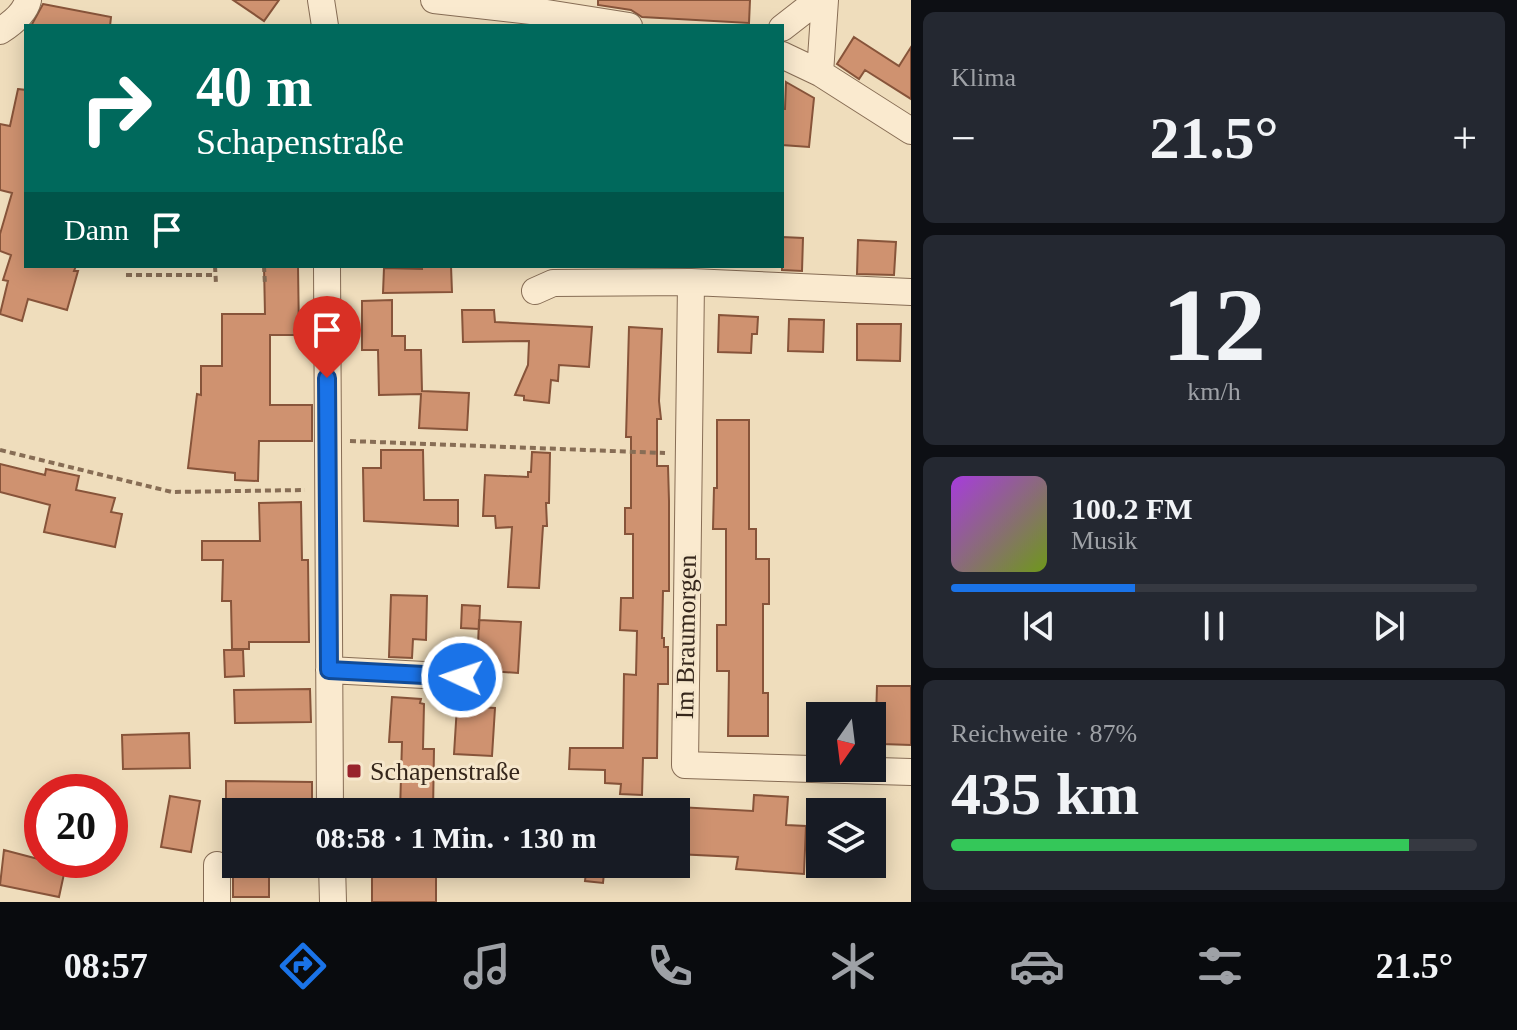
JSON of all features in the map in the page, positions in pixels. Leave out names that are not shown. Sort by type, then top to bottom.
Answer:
[{"type":"street","points":[[0,31],[26,6],[28,0]]},
{"type":"street","points":[[321,0],[325,24]]},
{"type":"street","points":[[434,0],[518,18],[601,24]]},
{"type":"street","points":[[784,26],[818,0]]},
{"type":"street","points":[[820,73],[825,0]]},
{"type":"street","points":[[784,56],[820,73],[911,131]]},
{"type":"street","points":[[327,268],[330,798]]},
{"type":"street","points":[[535,291],[553,283],[691,282],[911,292]]},
{"type":"street","name":"Im Braumorgen","points":[[691,282],[685,765],[911,772]]},
{"type":"street","points":[[329,670],[462,677]]},
{"type":"street","points":[[217,865],[217,902]]},
{"type":"street","points":[[332,878],[333,902]]},
{"type":"path","points":[[215,268],[216,284]]},
{"type":"path","points":[[264,268],[265,285]]},
{"type":"path","points":[[126,275],[215,275]]},
{"type":"path","points":[[328,440],[688,454]]},
{"type":"path","points":[[0,450],[172,492],[327,490]]},
{"type":"building","points":[[233,0],[279,0],[264,21]]},
{"type":"building","points":[[598,0],[750,0],[749,23],[642,17],[631,10],[598,5]]},
{"type":"building","points":[[43,4],[111,17],[110,24],[32,24]]},
{"type":"building","points":[[854,37],[899,66],[911,47],[911,99],[865,70],[859,79],[837,64]]},
{"type":"building","points":[[786,82],[814,98],[809,147],[784,145]]},
{"type":"building","points":[[18,89],[24,90],[24,268],[75,268],[74,271],[78,271],[67,310],[28,299],[22,321],[0,314],[8,281],[3,280],[11,255],[0,251],[0,234],[12,193],[0,190],[0,124],[10,126]]},
{"type":"building","points":[[784,237],[803,238],[802,271],[782,270]]},
{"type":"building","points":[[858,240],[896,242],[894,275],[857,274]]},
{"type":"building","points":[[264,268],[298,268],[299,335],[270,335],[270,405],[312,405],[312,441],[259,441],[258,481],[235,480],[235,473],[188,468],[197,394],[201,395],[201,366],[222,366],[222,314],[265,314]]},
{"type":"building","points":[[384,268],[451,268],[452,292],[383,293]]},
{"type":"building","points":[[392,300],[392,336],[405,336],[405,350],[421,350],[422,391],[469,393],[467,430],[419,428],[421,394],[379,395],[378,350],[362,350],[362,301]]},
{"type":"building","points":[[462,310],[494,310],[495,322],[592,327],[589,367],[559,365],[558,381],[551,380],[549,403],[524,400],[524,396],[515,395],[528,365],[529,341],[463,342]]},
{"type":"building","points":[[719,315],[758,317],[757,334],[752,334],[751,353],[718,352]]},
{"type":"building","points":[[789,319],[824,320],[823,352],[788,351]]},
{"type":"building","points":[[857,324],[901,324],[900,361],[857,360]]},
{"type":"building","points":[[629,327],[662,329],[657,466],[668,466],[669,501],[669,591],[663,591],[662,638],[664,647],[668,647],[668,684],[658,684],[657,758],[643,758],[642,795],[620,794],[621,784],[605,783],[605,770],[569,769],[570,748],[623,748],[624,674],[636,675],[637,631],[620,630],[621,598],[633,598],[633,534],[625,534],[625,508],[631,508],[631,437],[626,437]]},
{"type":"building","points":[[717,420],[749,420],[749,529],[756,529],[756,559],[769,559],[769,604],[763,604],[763,693],[768,693],[768,736],[728,736],[729,671],[717,671],[717,625],[726,625],[726,529],[713,529],[714,488],[717,488]]},
{"type":"building","points":[[381,450],[423,450],[424,500],[458,500],[458,526],[364,521],[363,468],[381,468]]},
{"type":"building","points":[[532,452],[550,453],[549,503],[546,503],[547,526],[543,526],[539,588],[508,587],[512,527],[496,528],[495,516],[483,516],[485,475],[528,477]]},
{"type":"building","points":[[0,464],[45,475],[46,469],[79,476],[76,490],[115,498],[111,512],[122,514],[115,547],[44,532],[50,505],[0,492]]},
{"type":"building","points":[[301,502],[302,560],[308,560],[309,642],[249,642],[249,649],[232,649],[231,601],[222,601],[223,560],[202,560],[202,541],[260,541],[259,503]]},
{"type":"building","points":[[391,595],[427,596],[426,640],[413,639],[412,658],[389,657]]},
{"type":"building","points":[[462,605],[480,606],[479,629],[461,628]]},
{"type":"building","points":[[479,620],[521,622],[518,673],[477,670]]},
{"type":"building","points":[[224,650],[243,650],[244,676],[225,677]]},
{"type":"building","points":[[877,686],[911,686],[911,745],[886,744],[886,702],[877,702]]},
{"type":"building","points":[[310,689],[311,722],[235,723],[234,690]]},
{"type":"building","points":[[392,697],[421,699],[420,703],[424,704],[423,749],[434,749],[433,798],[400,798],[402,742],[389,742]]},
{"type":"building","points":[[457,706],[495,708],[492,756],[454,754]]},
{"type":"building","points":[[189,733],[190,768],[123,769],[122,735]]},
{"type":"building","points":[[226,781],[312,782],[312,798],[226,798]]},
{"type":"building","points":[[754,795],[788,797],[786,825],[806,826],[804,874],[736,869],[738,857],[690,855],[690,808],[753,811]]},
{"type":"building","points":[[170,796],[200,801],[191,852],[161,847]]},
{"type":"building","points":[[4,850],[24,855],[24,878],[63,878],[59,897],[0,885]]},
{"type":"building","points":[[233,878],[269,878],[269,897],[233,897]]},
{"type":"building","points":[[372,878],[436,878],[436,902],[372,902]]},
{"type":"building","points":[[585,878],[604,878],[603,883],[585,881]]},
{"type":"place","name":"Schapenstraße","points":[[354,771]]},
{"type":"route","points":[[327,378],[329,670],[462,677]]}]
